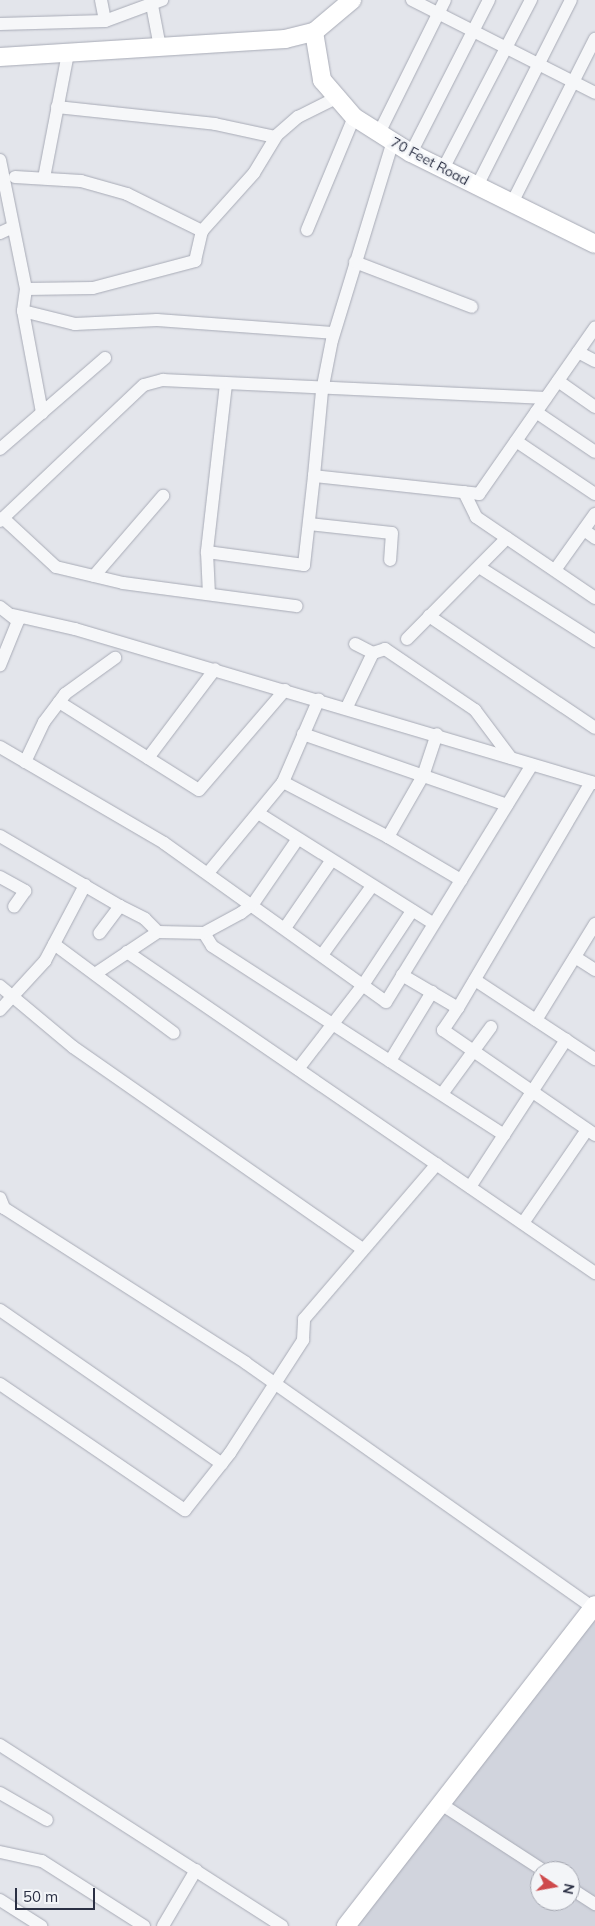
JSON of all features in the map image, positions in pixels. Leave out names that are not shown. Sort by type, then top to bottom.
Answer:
[{"type":"main road","points":[[0,57],[285,39],[314,32],[352,0]]},
{"type":"main road","name":"70 Feet Road","points":[[314,32],[322,80],[334,99],[354,117],[411,153],[595,244]]},
{"type":"main road","points":[[349,1925],[594,1607]]},
{"type":"street","points":[[101,0],[105,21]]},
{"type":"street","points":[[0,24],[105,21],[155,0],[160,47]]},
{"type":"street","points":[[412,0],[595,93]]},
{"type":"street","points":[[207,552],[304,565],[322,391],[333,333],[355,262],[386,137],[445,0]]},
{"type":"street","points":[[411,153],[489,0]]},
{"type":"street","points":[[443,169],[531,0]]},
{"type":"street","points":[[477,186],[571,0]]},
{"type":"street","points":[[512,203],[595,39]]},
{"type":"street","points":[[44,178],[68,53]]},
{"type":"street","points":[[26,290],[93,288],[195,262],[202,231],[254,172],[275,137],[298,117],[334,99]]},
{"type":"street","points":[[57,107],[215,124],[275,137]]},
{"type":"street","points":[[307,230],[354,117]]},
{"type":"street","points":[[0,160],[26,290],[23,312],[42,413]]},
{"type":"street","points":[[15,177],[81,181],[127,194],[202,231]]},
{"type":"street","points":[[0,233],[13,227]]},
{"type":"street","points":[[355,262],[472,307]]},
{"type":"street","points":[[23,312],[75,324],[158,320],[333,333]]},
{"type":"street","points":[[314,476],[479,494],[595,328]]},
{"type":"street","points":[[578,352],[595,361]]},
{"type":"street","points":[[0,449],[106,358]]},
{"type":"street","points":[[296,606],[94,576],[56,567],[1,520],[144,385],[163,380],[322,391],[546,398]]},
{"type":"street","points":[[558,381],[595,407]]},
{"type":"street","points":[[209,594],[207,552],[226,384]]},
{"type":"street","points":[[536,412],[595,452]]},
{"type":"street","points":[[516,441],[595,494]]},
{"type":"street","points":[[464,492],[476,517],[595,598]]},
{"type":"street","points":[[94,576],[163,496]]},
{"type":"street","points":[[555,570],[595,514]]},
{"type":"street","points":[[309,524],[392,533],[390,560]]},
{"type":"street","points":[[584,530],[595,538]]},
{"type":"street","points":[[407,639],[507,538]]},
{"type":"street","points":[[479,567],[595,641]]},
{"type":"street","points":[[0,607],[13,615],[215,669],[347,707],[532,765],[593,782],[443,1030],[591,1132],[523,1223]]},
{"type":"street","points":[[0,665],[11,645],[18,621],[13,615]]},
{"type":"street","points":[[430,616],[594,725]]},
{"type":"street","points":[[355,644],[373,653],[386,649],[475,710],[511,758]]},
{"type":"street","points":[[347,707],[373,653]]},
{"type":"street","points":[[25,762],[60,702],[90,672],[115,658]]},
{"type":"street","points":[[148,758],[215,669]]},
{"type":"street","points":[[60,702],[199,790],[286,690]]},
{"type":"street","points":[[208,873],[258,814],[282,782],[319,699]]},
{"type":"street","points":[[303,734],[507,805]]},
{"type":"street","points":[[388,837],[423,776],[437,734]]},
{"type":"street","points":[[0,747],[208,873],[386,1002],[431,922],[461,880],[532,765]]},
{"type":"street","points":[[282,782],[388,837],[461,880]]},
{"type":"street","points":[[258,814],[431,922]]},
{"type":"street","points":[[0,836],[120,906],[146,919],[158,932]]},
{"type":"street","points":[[94,974],[158,932],[204,933],[253,904],[297,840]]},
{"type":"street","points":[[285,928],[330,860]]},
{"type":"street","points":[[0,877],[25,891],[14,907]]},
{"type":"street","points":[[0,1010],[45,961],[84,885]]},
{"type":"street","points":[[322,956],[372,886]]},
{"type":"street","points":[[100,933],[120,906]]},
{"type":"street","points":[[298,1069],[363,986],[412,911]]},
{"type":"street","points":[[536,1020],[595,924]]},
{"type":"street","points":[[204,933],[212,946],[504,1135]]},
{"type":"street","points":[[54,944],[174,1033]]},
{"type":"street","points":[[127,952],[595,1273]]},
{"type":"street","points":[[575,957],[595,970]]},
{"type":"street","points":[[402,974],[458,1008]]},
{"type":"street","points":[[474,980],[595,1059]]},
{"type":"street","points":[[0,986],[11,999],[363,1249]]},
{"type":"street","points":[[390,1061],[432,992]]},
{"type":"street","points":[[442,1094],[491,1026]]},
{"type":"street","points":[[470,1187],[566,1040]]},
{"type":"street","points":[[0,1384],[185,1510],[222,1464],[303,1340],[304,1320],[437,1164]]},
{"type":"street","points":[[0,1198],[4,1208],[275,1384],[594,1607]]},
{"type":"street","points":[[0,1310],[222,1464]]},
{"type":"street","points":[[0,1744],[282,1926]]},
{"type":"street","points":[[0,1794],[47,1820]]},
{"type":"street","points":[[441,1804],[530,1862]]},
{"type":"street","points":[[0,1852],[42,1861],[144,1926]]},
{"type":"street","points":[[163,1926],[196,1870]]},
{"type":"street","points":[[580,1894],[595,1904]]},
{"type":"street","points":[[0,1900],[41,1926]]},
{"type":"shaded area","points":[[595,1605],[595,1926],[346,1926]]}]
